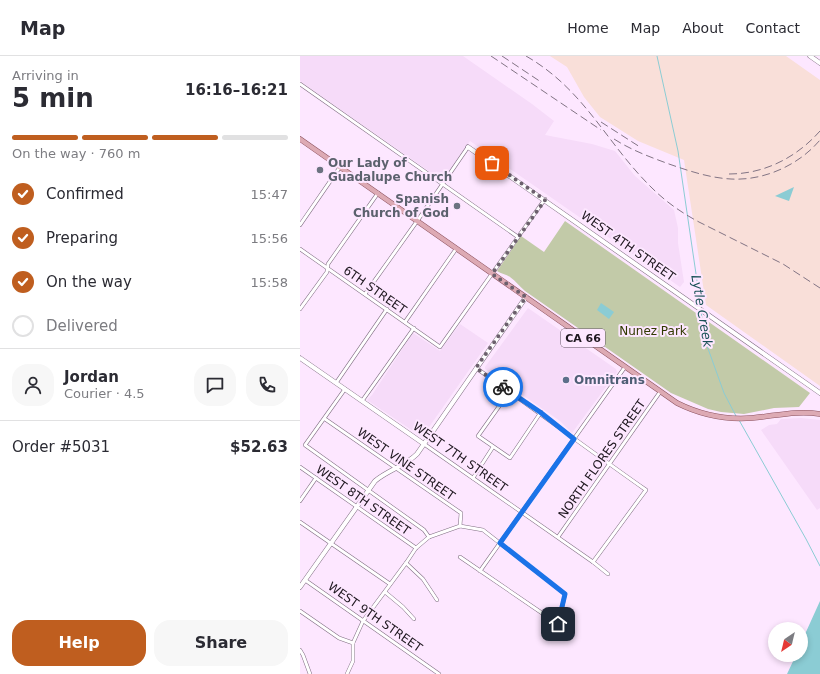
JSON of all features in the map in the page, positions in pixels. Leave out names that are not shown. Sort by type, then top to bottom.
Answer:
[{"type":"main road","name":"CA 66","points":[[300,139],[673,401],[702,414],[726,418],[754,418],[794,412],[820,414]]},
{"type":"street","points":[[810,56],[820,63]]},
{"type":"street","points":[[300,84],[518,237]]},
{"type":"street","points":[[365,294],[468,147]]},
{"type":"street","name":"WEST 4TH STREET","points":[[468,147],[820,393]]},
{"type":"street","points":[[300,225],[340,167]]},
{"type":"street","points":[[300,309],[301,304],[327,272],[328,264],[378,194]]},
{"type":"street","points":[[492,274],[545,200]]},
{"type":"street","name":"6TH STREET","points":[[300,249],[440,347],[492,274]]},
{"type":"street","points":[[405,322],[456,249]]},
{"type":"street","points":[[300,587],[375,481],[381,476],[412,460],[417,454],[526,297]]},
{"type":"street","points":[[336,383],[387,309]]},
{"type":"street","points":[[362,401],[414,328]]},
{"type":"street","name":"WEST 7TH STREET","points":[[300,358],[558,537],[608,574]]},
{"type":"street","points":[[480,571],[625,367]]},
{"type":"street","points":[[476,368],[540,412],[574,439],[646,490],[593,562]]},
{"type":"street","points":[[345,389],[305,446],[424,530],[429,537]]},
{"type":"street","points":[[510,391],[478,436],[493,447],[510,458],[540,412]]},
{"type":"street","name":"NORTH FLORES STREET","points":[[558,537],[660,392]]},
{"type":"street","name":"WEST VINE STREET","points":[[325,418],[461,513],[460,526]]},
{"type":"street","points":[[473,478],[493,447]]},
{"type":"street","name":"WEST 8TH STREET","points":[[300,466],[416,548]]},
{"type":"street","points":[[300,501],[316,478]]},
{"type":"street","points":[[300,522],[390,584]]},
{"type":"street","points":[[348,674],[352,661],[353,643],[363,621],[416,548],[429,537],[460,526],[483,530],[565,594],[556,634]]},
{"type":"street","points":[[460,557],[558,624]]},
{"type":"street","points":[[406,563],[423,579],[437,600]]},
{"type":"street","name":"WEST 9TH STREET","points":[[300,577],[439,674]]},
{"type":"street","points":[[384,592],[403,607],[414,619]]},
{"type":"street","points":[[300,611],[339,638],[353,643]]},
{"type":"street","points":[[300,650],[310,674]]},
{"type":"shaded area","points":[[300,56],[463,56],[554,121],[545,135],[592,144],[615,151],[635,176],[674,210],[678,228],[678,243],[684,282],[680,287],[470,141],[443,181],[300,81]]},
{"type":"shaded area","points":[[550,56],[786,56],[820,80],[820,386],[706,305],[684,160],[638,141],[600,117],[584,97],[567,67]]},
{"type":"shaded area","points":[[794,187],[789,201],[775,196]]},
{"type":"shaded area","points":[[601,303],[614,312],[609,319],[597,310]]},
{"type":"shaded area","points":[[528,308],[616,369],[617,372],[572,433],[560,421],[485,369]]},
{"type":"shaded area","points":[[460,324],[488,343],[422,437],[367,400],[372,395],[413,333],[440,351]]},
{"type":"shaded area","points":[[801,418],[820,420],[820,508],[817,510],[761,430],[769,425],[777,424],[781,419]]},
{"type":"shaded area","points":[[820,601],[820,674],[787,674],[793,662],[808,662],[808,628]]},
{"type":"green space","name":"Nunez Park","points":[[565,221],[810,393],[799,407],[774,408],[744,414],[708,409],[671,393],[525,291],[510,277],[497,271],[521,236],[544,252]]},
{"type":"waterway","name":"Lytle Creek","points":[[657,56],[678,151],[701,308]]},
{"type":"waterway","name":"Lytle Creek","points":[[701,312],[706,343],[724,393],[736,416]]},
{"type":"waterway","name":"Lytle Creek","points":[[739,420],[820,566]]},
{"type":"railway","points":[[491,56],[601,130]]},
{"type":"railway","points":[[502,56],[541,82]]},
{"type":"railway","points":[[526,56],[546,70],[580,101],[636,171],[669,203],[699,222],[783,264],[820,288]]},
{"type":"railway","points":[[601,122],[640,147]]},
{"type":"railway","points":[[729,174],[755,171],[779,162],[801,149],[820,131]]},
{"type":"railway","points":[[614,139],[627,147],[677,167],[707,176],[731,179],[756,177],[780,170],[802,157],[820,140]]},
{"type":"way so far","points":[[492,163],[545,200],[492,274],[526,297],[476,368],[503,387]]},
{"type":"place","name":"Our Lady of Guadalupe Church","points":[[320,170]]},
{"type":"place","name":"Spanish Church of God","points":[[457,206]]},
{"type":"place","name":"Omnitrans","points":[[566,380]]},
{"type":"route","points":[[503,387],[540,412],[574,439],[500,543],[565,594],[558,624]]}]
